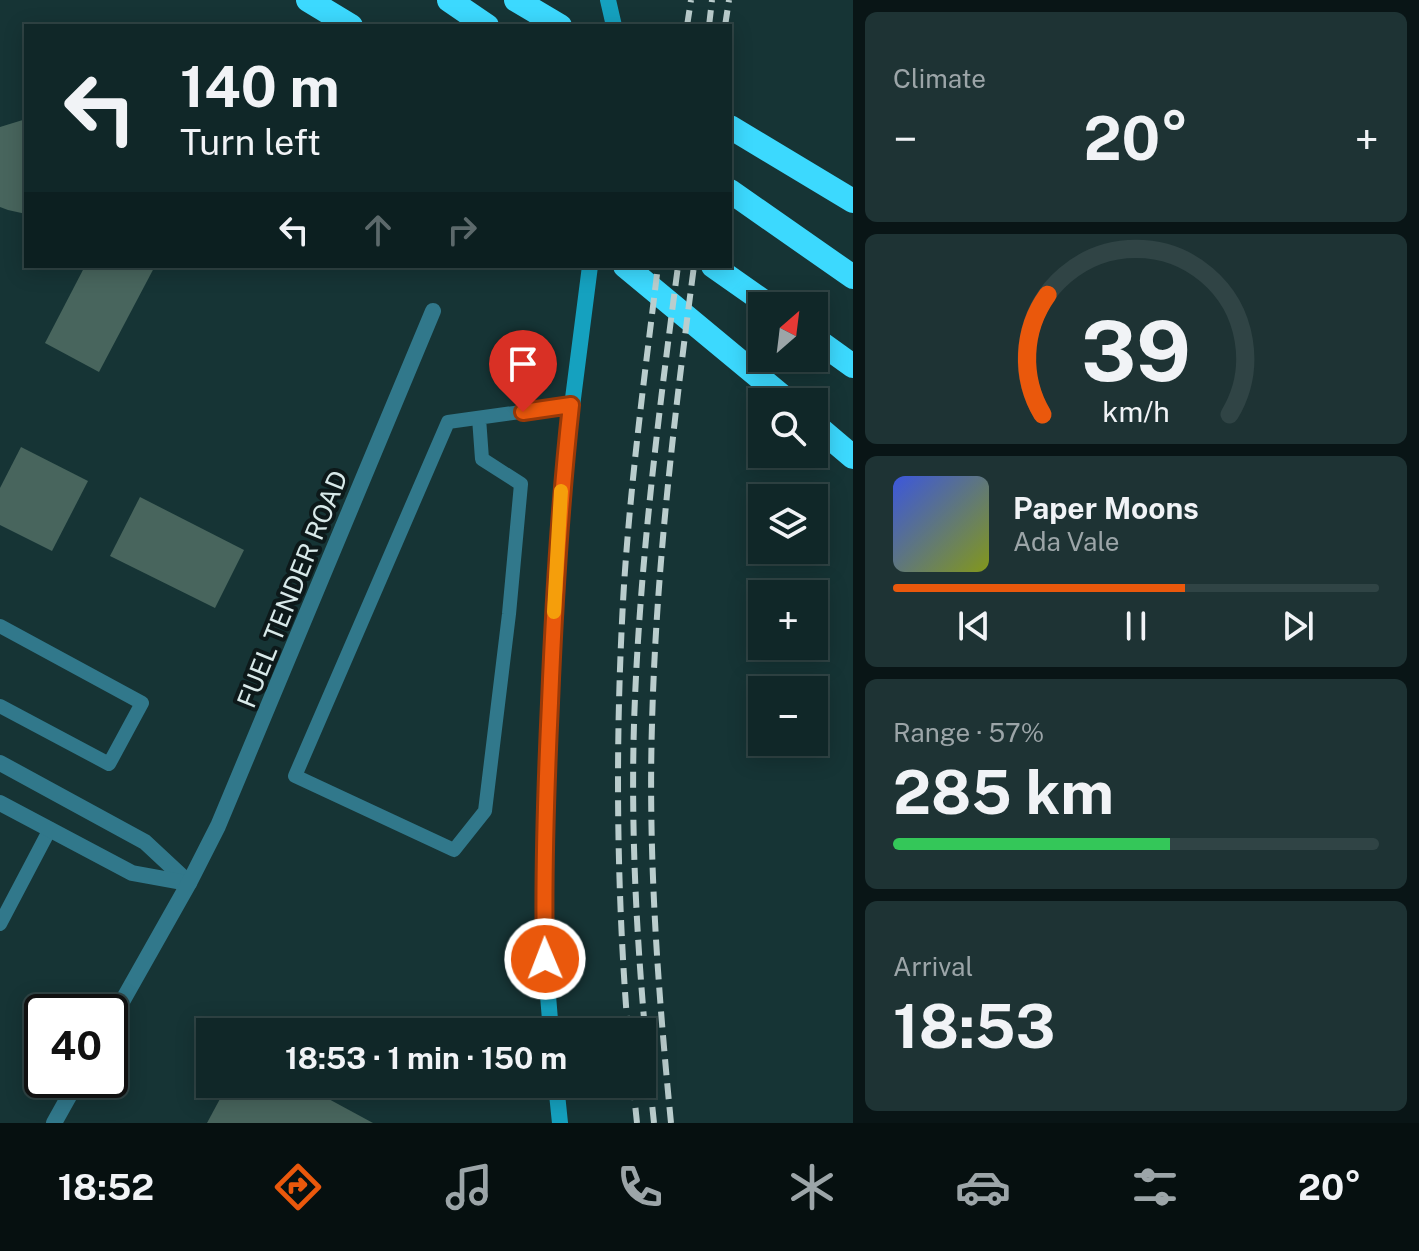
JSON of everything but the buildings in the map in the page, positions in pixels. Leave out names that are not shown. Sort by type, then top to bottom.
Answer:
[{"type":"highway","points":[[308,0],[348,24]]},
{"type":"highway","points":[[449,0],[484,24]]},
{"type":"highway","points":[[516,0],[557,24]]},
{"type":"highway","points":[[732,128],[853,201]]},
{"type":"highway","points":[[732,192],[853,277]]},
{"type":"highway","points":[[627,268],[772,388]]},
{"type":"highway","points":[[716,268],[750,292]]},
{"type":"highway","points":[[828,348],[853,366]]},
{"type":"highway","points":[[828,436],[853,457]]},
{"type":"street","points":[[608,0],[614,24]]},
{"type":"street","points":[[550,1018],[545,959],[545,802],[555,581],[562,484],[590,268]]},
{"type":"street","name":"FUEL TENDER ROAD","points":[[126,994],[218,826],[433,311]]},
{"type":"street","points":[[0,763],[145,842],[189,883]]},
{"type":"street","points":[[0,803],[132,873],[189,883]]},
{"type":"street","points":[[54,1123],[68,1098]]},
{"type":"street","points":[[557,1098],[560,1123]]},
{"type":"lane","points":[[479,418],[482,459],[521,484],[485,811],[454,850],[295,776],[448,422],[571,405]]},
{"type":"lane","points":[[0,626],[142,703],[109,764],[0,706]]},
{"type":"lane","points":[[0,924],[50,829]]},
{"type":"railway","points":[[687,24],[691,0]]},
{"type":"railway","points":[[709,24],[712,0]]},
{"type":"railway","points":[[725,24],[729,0]]},
{"type":"railway","points":[[627,1018],[619,864],[621,641],[630,505],[658,268]]},
{"type":"railway","points":[[654,1123],[637,924],[633,824],[634,724],[645,551],[678,268]]},
{"type":"railway","points":[[671,1123],[655,924],[651,824],[652,724],[657,609],[667,495],[694,268]]},
{"type":"railway","points":[[634,1098],[637,1123]]},
{"type":"slow traffic","points":[[554,612],[561,491]]},
{"type":"route","points":[[523,412],[571,405],[555,581],[545,802],[545,959]]}]
